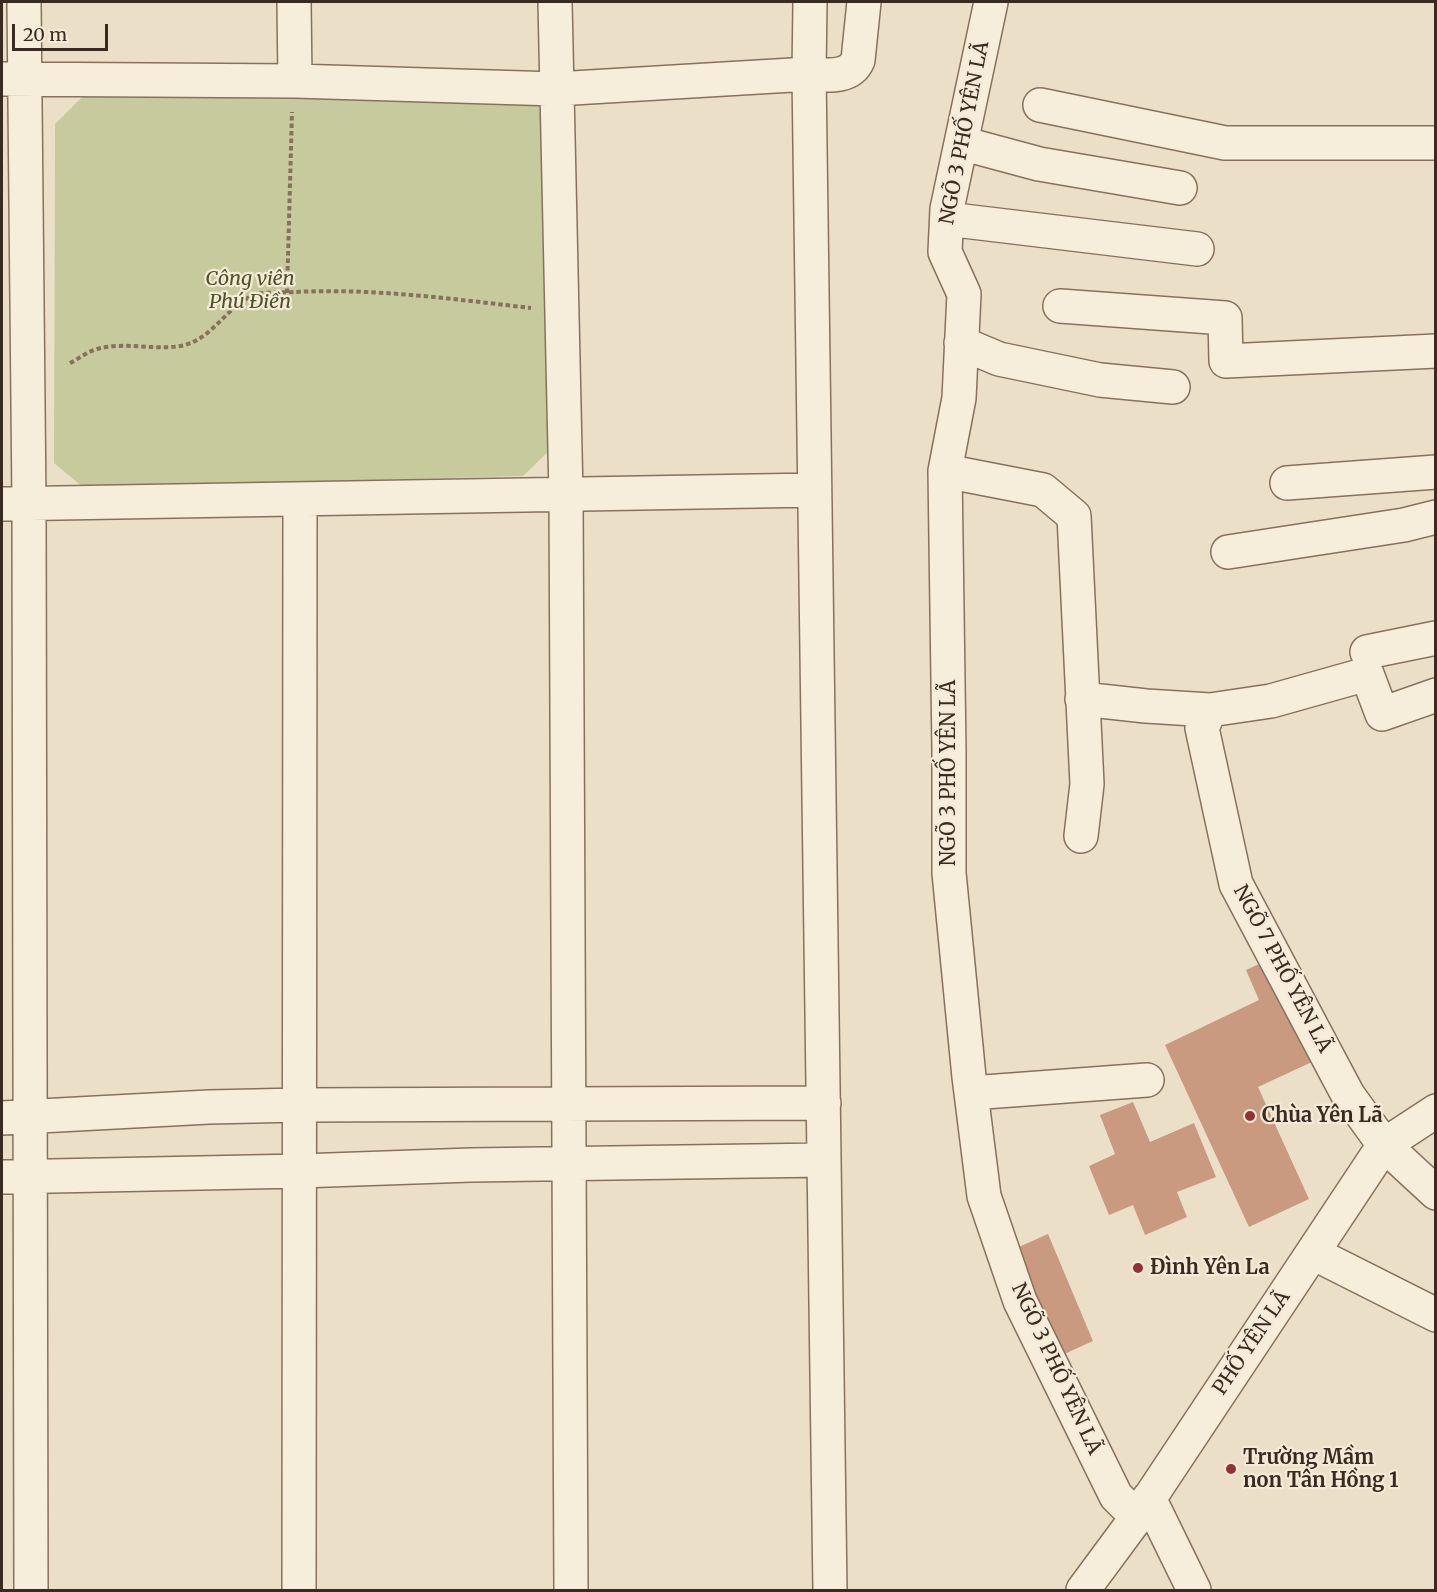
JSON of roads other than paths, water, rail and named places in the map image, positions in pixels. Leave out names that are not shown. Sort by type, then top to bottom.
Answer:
[{"type":"street","points":[[24,2],[13,80],[15,1176],[31,1590]]},
{"type":"street","points":[[293,94],[294,2]]},
{"type":"street","points":[[555,2],[566,495],[571,1590]]},
{"type":"street","points":[[810,2],[814,490],[830,1590]]},
{"type":"street","points":[[13,80],[293,94],[556,89],[843,74],[855,67],[858,60],[864,2]]},
{"type":"street","name":"NGÕ 3 PHỐ YÊN LÃ","points":[[991,2],[947,208],[945,252],[964,294],[959,398],[945,471],[949,873],[971,1093],[984,1196],[1020,1301],[1116,1496],[1143,1508],[1194,1590]]},
{"type":"street","points":[[1040,105],[1225,143],[1436,143]]},
{"type":"street","points":[[961,143],[1039,164],[1180,188]]},
{"type":"street","points":[[947,219],[1197,249]]},
{"type":"street","points":[[1060,306],[1225,318],[1227,361],[1436,351]]},
{"type":"street","points":[[962,343],[999,359],[1100,380],[1173,387]]},
{"type":"street","points":[[945,471],[1043,490],[1074,516],[1087,784],[1081,836]]},
{"type":"street","points":[[1287,483],[1436,472]]},
{"type":"street","points":[[15,504],[814,490]]},
{"type":"street","points":[[299,1590],[300,500]]},
{"type":"street","points":[[1228,552],[1404,525],[1436,517]]},
{"type":"street","points":[[1367,652],[1436,638]]},
{"type":"street","points":[[1082,699],[1210,710],[1271,701],[1367,674],[1382,714],[1436,695]]},
{"type":"street","name":"NGÕ 7 PHỐ YÊN LÃ","points":[[1210,710],[1202,728],[1236,884],[1348,1095],[1384,1145],[1436,1193]]},
{"type":"street","points":[[971,1093],[1147,1080]]},
{"type":"street","points":[[15,1117],[209,1107],[300,1105],[824,1103]]},
{"type":"street","name":"PHỐ YÊN LÃ","points":[[1083,1590],[1143,1508],[1384,1145],[1436,1111]]},
{"type":"street","points":[[15,1176],[568,1163],[824,1160]]},
{"type":"street","points":[[1313,1253],[1436,1315]]},
{"type":"place","name":"Chùa Yên Lã","points":[[1250,1116]]},
{"type":"place","name":"Đình Yên La","points":[[1138,1268]]},
{"type":"place","name":"Trường Mầm non Tân Hồng 1","points":[[1231,1469]]},
{"type":"park label","name":"Công viên Phú Điền","points":[[250,290]]}]
